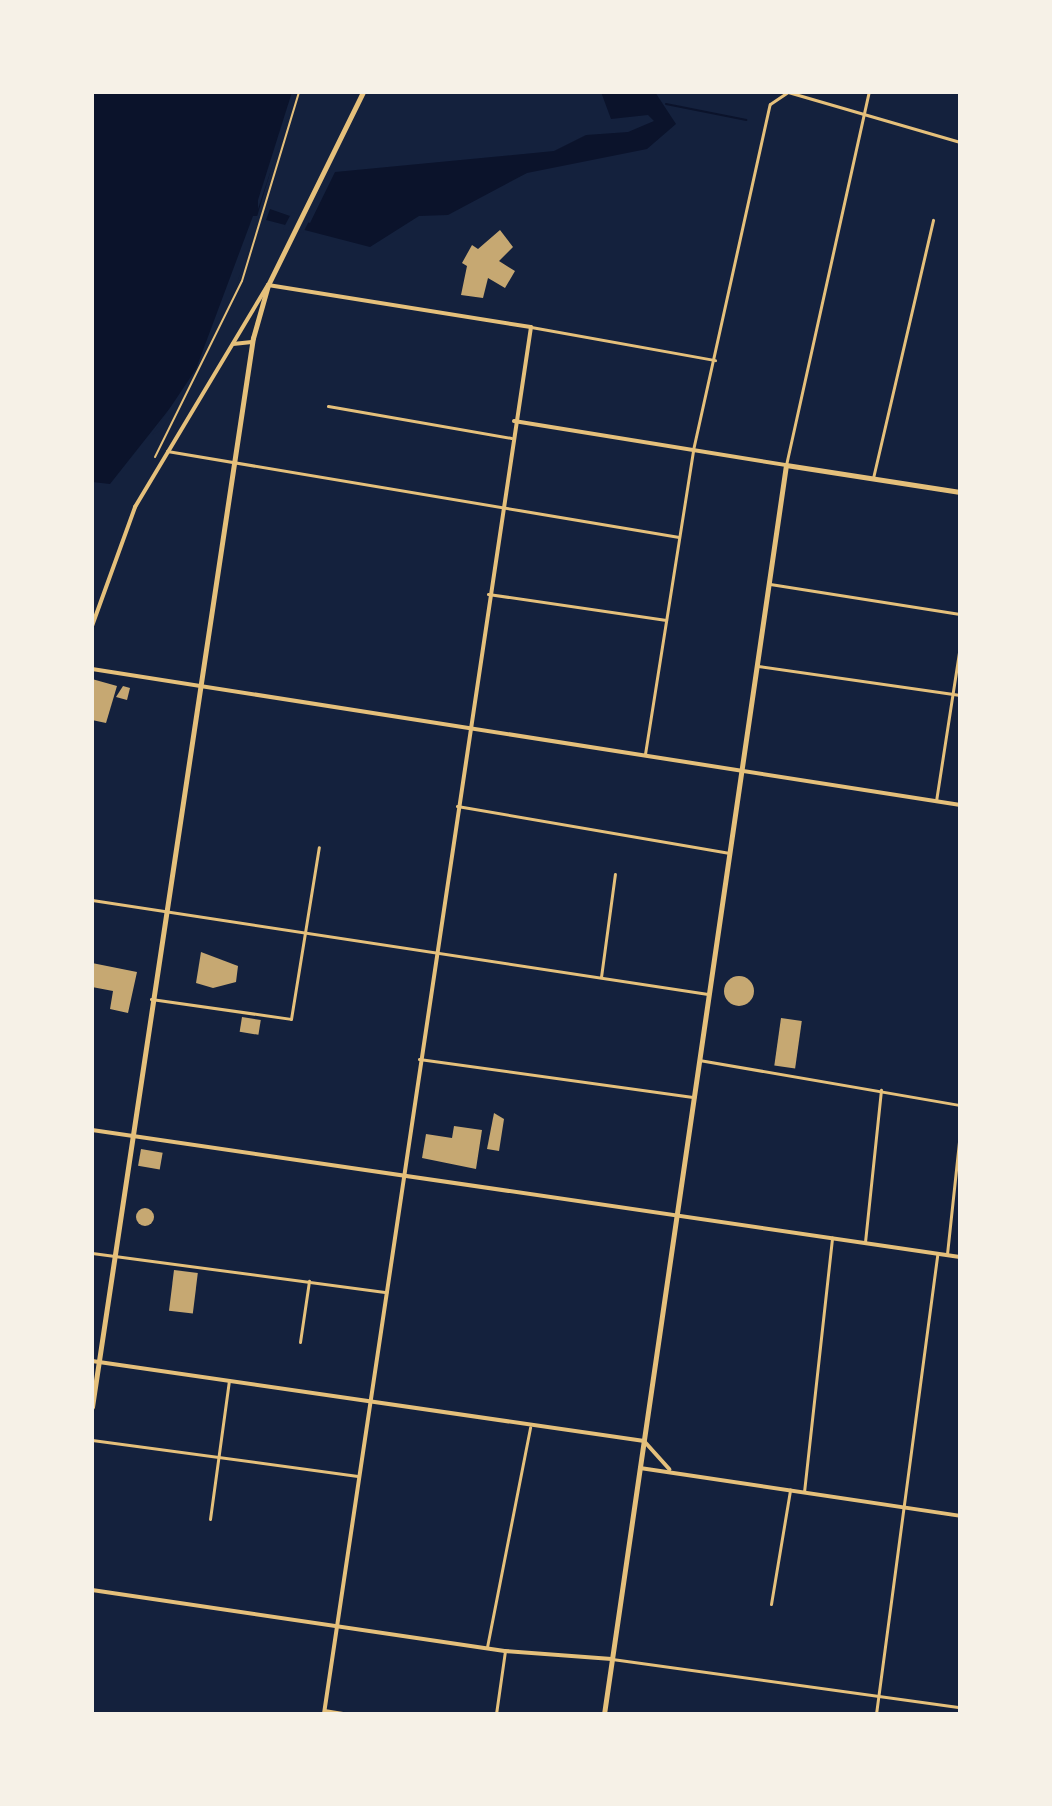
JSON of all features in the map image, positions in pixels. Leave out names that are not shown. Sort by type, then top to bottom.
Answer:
[{"type":"main road","points":[[92,1407],[95,1362],[252,342],[268,285],[363,92]]},
{"type":"main road","points":[[604,1714],[786,465],[960,492]]},
{"type":"street","points":[[645,754],[693,450],[767,112],[788,92],[960,142]]},
{"type":"street","points":[[514,421],[786,465],[869,92]]},
{"type":"street","points":[[873,478],[933,220]]},
{"type":"street","points":[[92,626],[121,536],[167,451],[268,285],[715,360]]},
{"type":"street","points":[[349,1714],[324,1712],[500,508],[531,327]]},
{"type":"street","points":[[233,344],[252,342]]},
{"type":"street","points":[[328,406],[511,438]]},
{"type":"street","points":[[167,451],[679,537]]},
{"type":"street","points":[[768,584],[960,614]]},
{"type":"street","points":[[488,594],[666,620]]},
{"type":"street","points":[[936,801],[960,646]]},
{"type":"street","points":[[757,665],[960,695]]},
{"type":"street","points":[[92,669],[742,768],[960,805]]},
{"type":"street","points":[[457,806],[728,853]]},
{"type":"street","points":[[151,999],[291,1019],[319,847]]},
{"type":"street","points":[[601,977],[615,874]]},
{"type":"street","points":[[92,900],[708,994]]},
{"type":"street","points":[[419,1059],[694,1097]]},
{"type":"street","points":[[699,1060],[960,1105]]},
{"type":"street","points":[[865,1242],[881,1090]]},
{"type":"street","points":[[92,1130],[677,1213],[960,1257]]},
{"type":"street","points":[[947,1254],[960,1133]]},
{"type":"street","points":[[804,1492],[832,1236]]},
{"type":"street","points":[[92,1253],[386,1292]]},
{"type":"street","points":[[876,1714],[909,1508],[937,1253]]},
{"type":"street","points":[[300,1342],[309,1281]]},
{"type":"street","points":[[95,1362],[644,1441],[669,1469]]},
{"type":"street","points":[[210,1519],[229,1380]]},
{"type":"street","points":[[486,1648],[530,1427]]},
{"type":"street","points":[[92,1440],[359,1476]]},
{"type":"street","points":[[640,1468],[669,1469],[960,1516]]},
{"type":"street","points":[[771,1604],[790,1490]]},
{"type":"street","points":[[92,1590],[338,1622],[505,1651],[612,1659],[960,1707]]},
{"type":"street","points":[[496,1714],[505,1651]]},
{"type":"path","points":[[155,457],[160,434],[198,379],[228,316],[299,92]]},
{"type":"path","points":[[160,434],[168,439]]},
{"type":"water","points":[[92,92],[294,92],[240,274],[197,374],[110,484],[92,482]]},
{"type":"water","points":[[601,92],[655,92],[676,124],[647,149],[527,173],[448,215],[419,216],[370,247],[266,220],[270,209],[310,223],[335,172],[554,151],[586,135],[628,132],[654,121],[648,115],[611,119]]},
{"type":"pier","points":[[292,92],[297,92],[258,209],[258,200]]},
{"type":"pier","points":[[292,212],[310,219],[303,233],[283,229]]},
{"type":"pier","points":[[253,216],[261,216],[223,322],[188,392],[160,431],[152,435],[196,369]]},
{"type":"building","points":[[500,230],[513,247],[499,261],[515,271],[505,288],[488,278],[483,298],[461,295],[467,266],[462,263],[472,245],[478,249]]},
{"type":"building","points":[[92,679],[117,686],[106,723],[92,720]]},
{"type":"building","points":[[123,686],[130,688],[127,700],[116,697]]},
{"type":"building","points":[[201,952],[238,966],[236,982],[213,988],[196,983]]},
{"type":"building","points":[[92,963],[137,972],[128,1013],[110,1009],[113,991],[92,987]]},
{"type":"building","points":[[739,976],[750,980],[754,991],[750,1002],[739,1006],[728,1002],[724,991],[728,980]]},
{"type":"building","points":[[242,1017],[261,1020],[258,1035],[240,1032]]},
{"type":"building","points":[[781,1018],[802,1021],[795,1068],[774,1066]]},
{"type":"building","points":[[494,1113],[504,1119],[499,1151],[487,1149]]},
{"type":"building","points":[[454,1126],[482,1130],[476,1169],[422,1158],[426,1134],[452,1138]]},
{"type":"building","points":[[141,1149],[163,1153],[160,1170],[138,1166]]},
{"type":"building","points":[[145,1208],[154,1217],[145,1226],[136,1217]]},
{"type":"building","points":[[174,1270],[198,1273],[193,1314],[169,1311]]},
{"type":"waterway","points":[[666,104],[746,120]]}]
